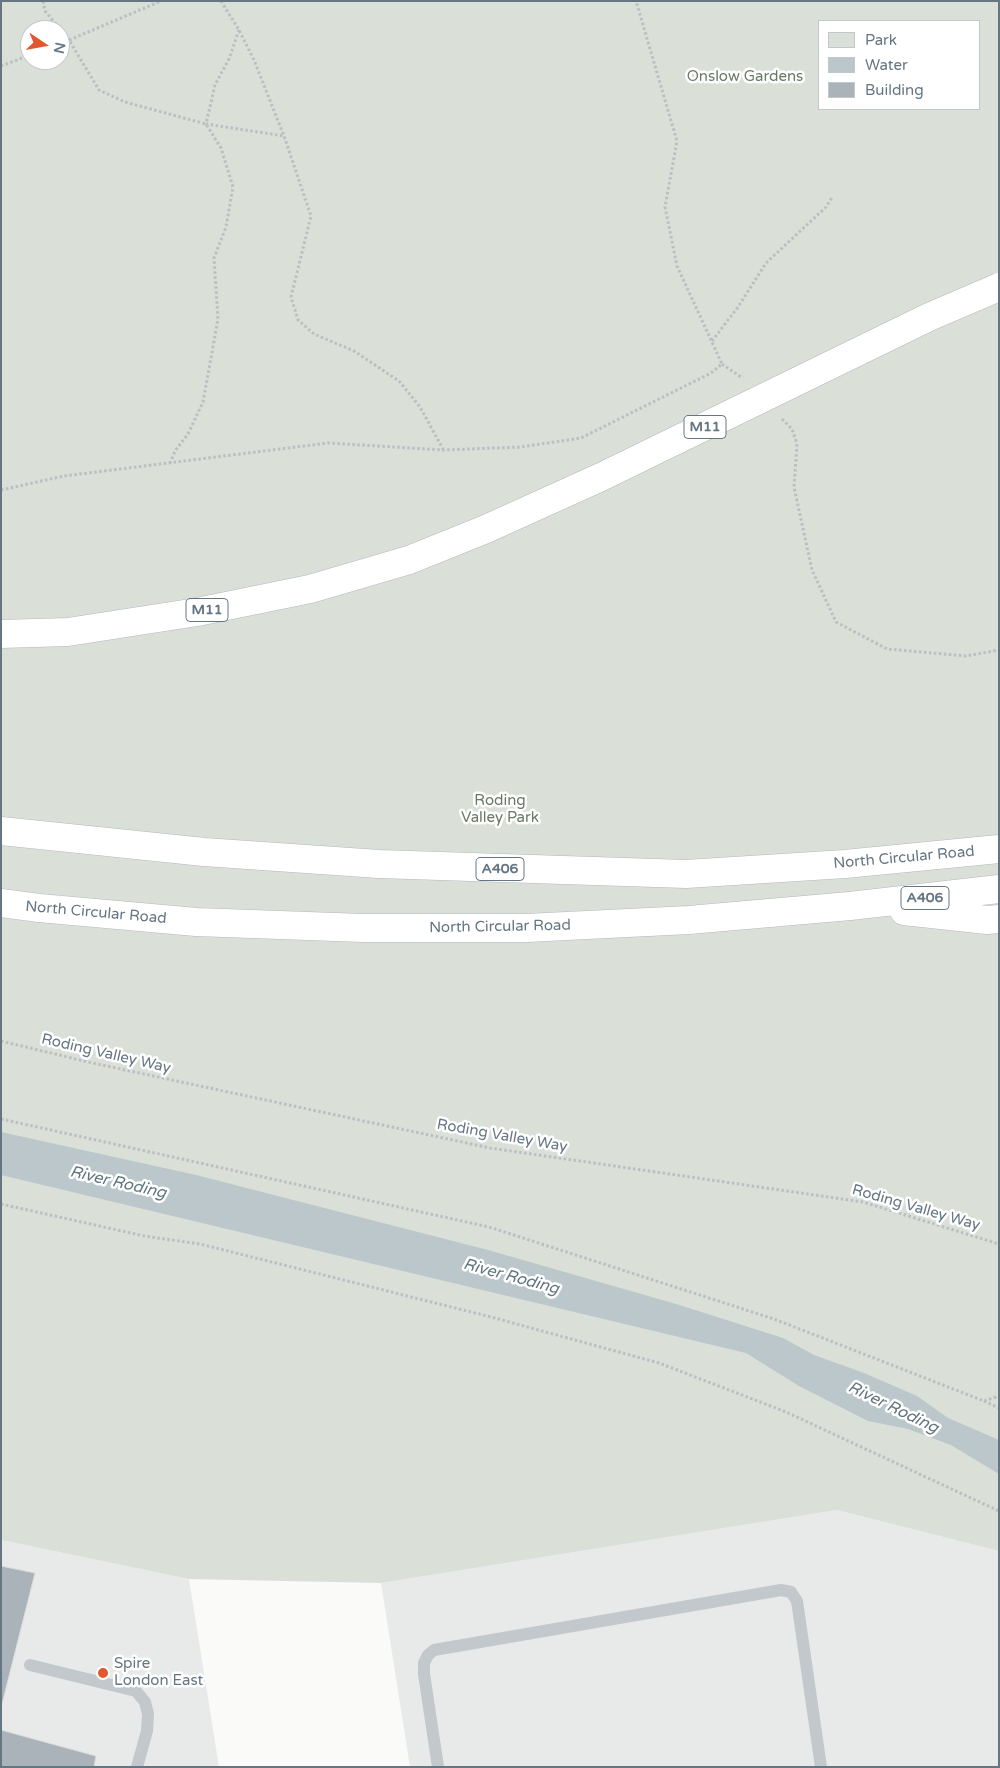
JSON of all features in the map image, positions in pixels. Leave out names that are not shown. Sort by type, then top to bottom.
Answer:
[{"type":"highway","name":"M11","points":[[1,634],[68,632],[197,612],[310,589],[408,560],[486,529],[601,477],[929,317],[999,287]]},
{"type":"highway","name":"North Circular Road","points":[[1,831],[204,852],[379,864],[686,874],[845,864],[999,848]]},
{"type":"highway","name":"North Circular Road","points":[[1,903],[196,922],[363,928],[526,928],[689,920],[850,906],[999,889]]},
{"type":"highway","points":[[850,906],[988,920],[999,919]]},
{"type":"lane","points":[[438,1767],[424,1674],[424,1662],[434,1650],[781,1590],[791,1592],[797,1601],[821,1767]]},
{"type":"lane","points":[[30,1664],[136,1691],[145,1702],[148,1714],[148,1731],[137,1767]]},
{"type":"path","points":[[42,1],[45,11],[52,20]]},
{"type":"path","points":[[70,40],[161,1]]},
{"type":"path","points":[[221,1],[239,30],[254,60],[284,136],[312,216],[291,297],[298,320],[314,334],[354,351],[399,381],[420,407],[443,450]]},
{"type":"path","points":[[1,490],[64,476],[328,444],[443,450],[521,447],[581,438],[711,373],[722,364],[676,266],[664,208],[677,141],[636,1]]},
{"type":"path","points":[[170,463],[175,452],[188,434],[203,402],[218,318],[214,258],[226,227],[233,187],[221,148],[206,124],[215,85],[229,58],[239,30]]},
{"type":"path","points":[[70,42],[99,90],[125,102],[206,124],[284,136]]},
{"type":"path","points":[[1,66],[20,59]]},
{"type":"path","points":[[712,341],[738,307],[766,263],[826,206],[833,196]]},
{"type":"path","points":[[741,377],[748,384]]},
{"type":"path","points":[[779,416],[792,429],[797,444],[794,487],[812,570],[836,622],[887,649],[966,656],[999,650]]},
{"type":"path","name":"Roding Valley Way","points":[[1,1040],[98,1064],[490,1148],[863,1202],[999,1244]]},
{"type":"path","points":[[1,1118],[489,1227],[774,1319],[999,1408]]},
{"type":"path","points":[[1,1204],[144,1236],[200,1244],[492,1317],[660,1363],[786,1412],[999,1511]]},
{"type":"path","points":[[984,1401],[999,1396]]},
{"type":"shaded area","points":[[837,1510],[999,1551],[999,1767],[410,1767],[381,1583]]},
{"type":"shaded area","name":"Spire London East","points":[[1,1540],[189,1579],[219,1767],[1,1767]]},
{"type":"green space","name":"Roding Valley Park","points":[[1,1],[999,1],[999,1551],[837,1510],[381,1583],[189,1579],[1,1540]]},
{"type":"water","name":"River Roding","points":[[1,1132],[196,1175],[488,1250],[676,1304],[783,1338],[814,1355],[864,1373],[917,1396],[948,1418],[999,1440],[999,1474],[951,1445],[908,1429],[868,1421],[799,1386],[746,1353],[1,1175]]},
{"type":"building","points":[[1,1566],[35,1573],[1,1708]]},
{"type":"building","points":[[1,1730],[96,1756],[94,1767],[1,1767]]},
{"type":"place","name":"Spire London East","points":[[103,1673]]},
{"type":"park label","name":"Onslow Gardens","points":[[745,77]]}]
